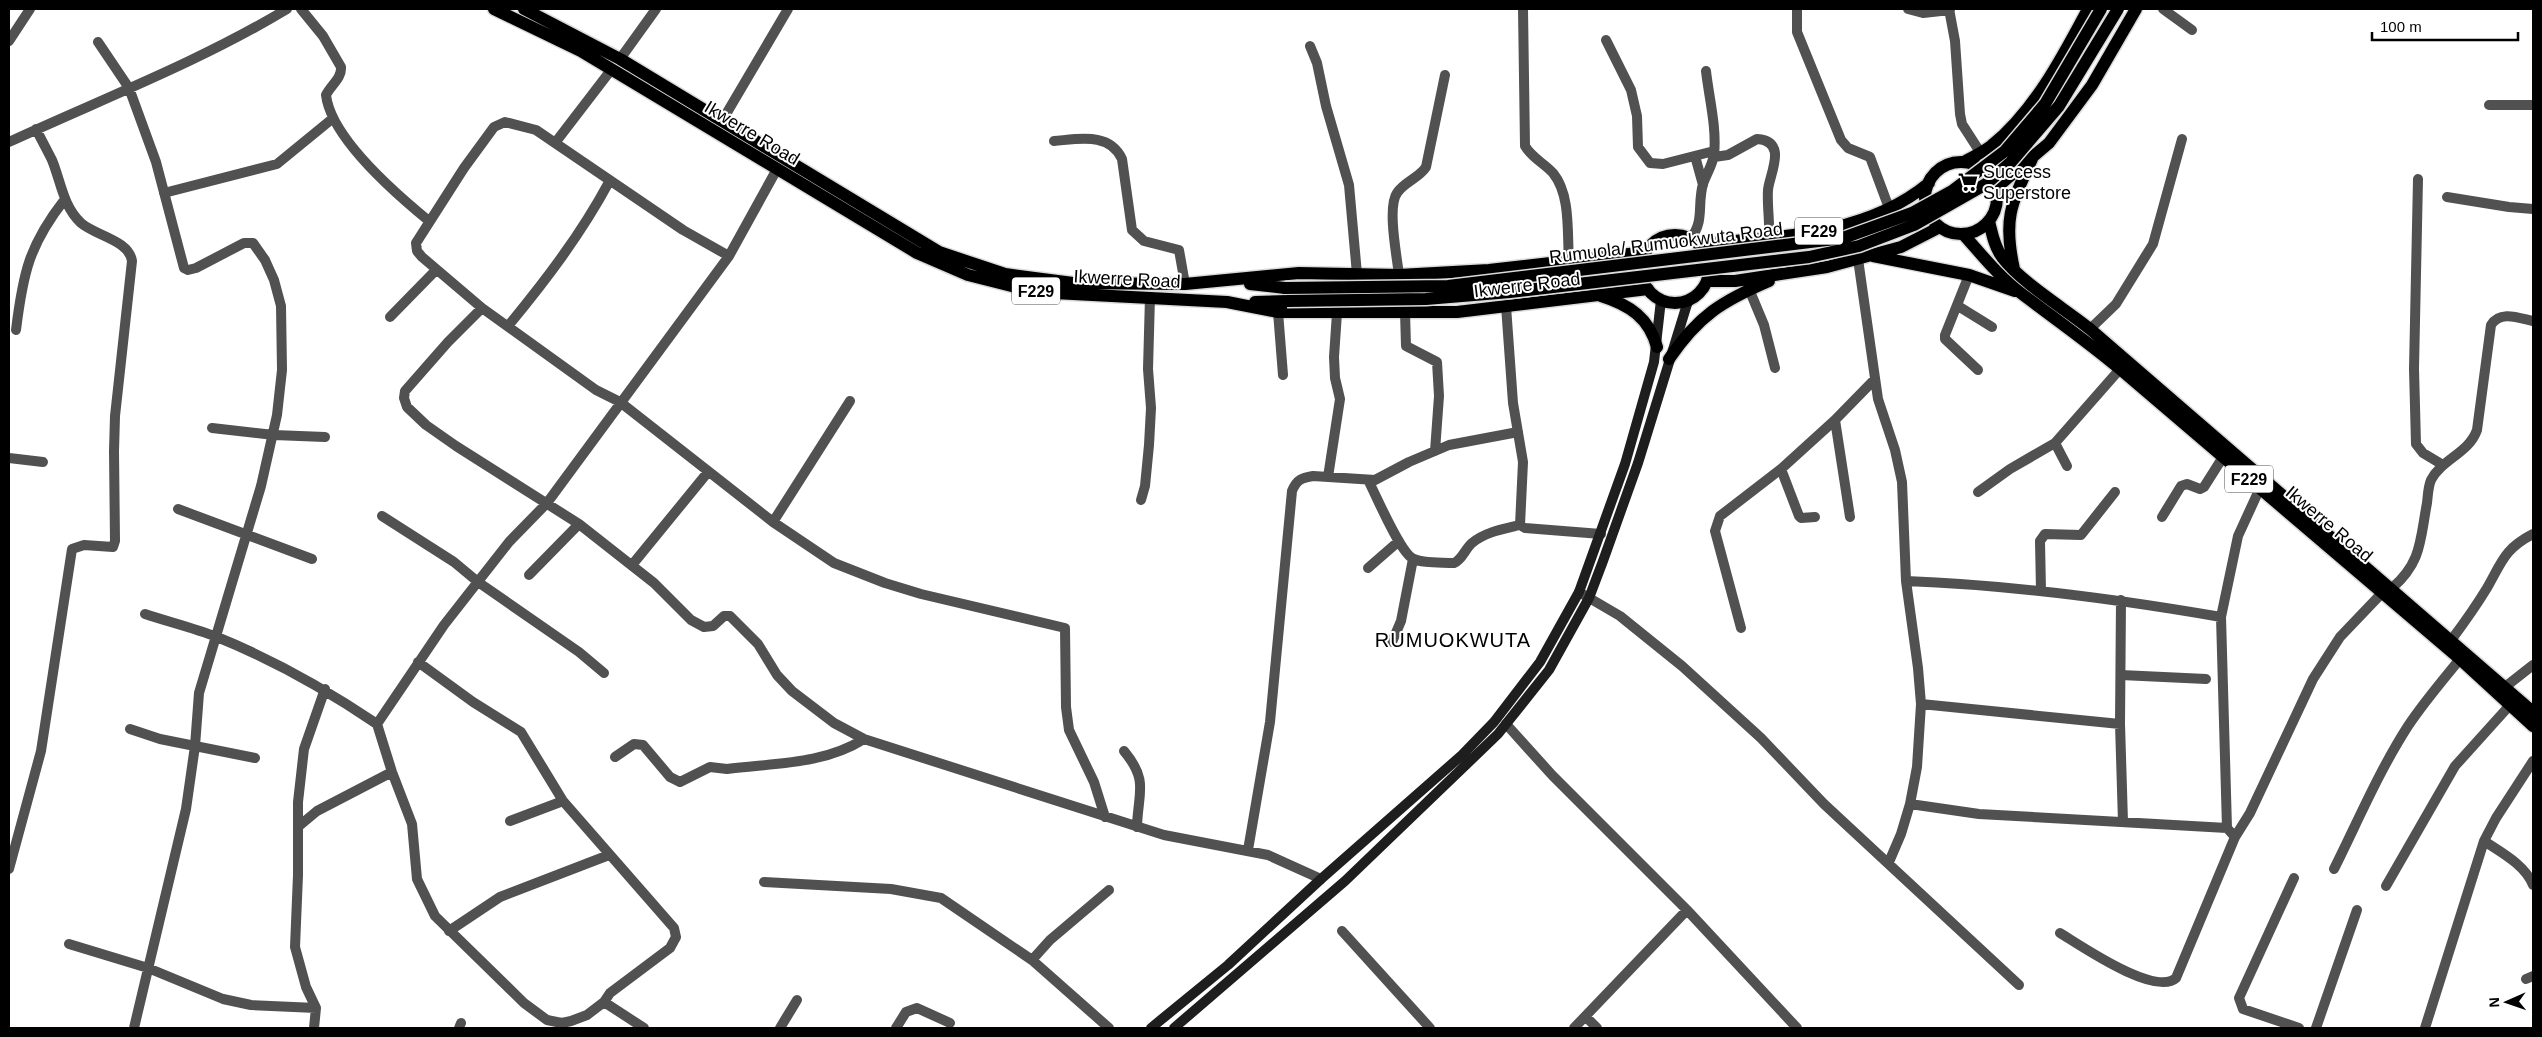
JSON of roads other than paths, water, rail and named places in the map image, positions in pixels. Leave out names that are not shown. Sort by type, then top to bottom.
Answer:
[{"type":"main road","name":"Ikwerre Road","points":[[494,9],[581,51],[917,253],[968,275],[1000,285],[1054,293],[1227,302],[1278,312],[1337,313],[1458,312],[1594,294],[1648,289]]},
{"type":"main road","name":"Ikwerre Road","points":[[524,9],[620,59],[939,252],[1005,274],[1042,280],[1083,283],[1185,284],[1299,274],[1399,274],[1489,270],[1646,252]]},
{"type":"main road","points":[[1964,162],[2010,128],[2038,93],[2088,9]]},
{"type":"main road","name":"Rumuola/ Rumuokwuta Road","points":[[1229,281],[1285,288],[1448,286],[1843,238],[1912,213],[1952,191],[2005,151],[2045,104],[2101,9]]},
{"type":"main road","name":"Rumuola/ Rumuokwuta Road","points":[[1227,302],[1426,299],[1510,292],[1789,260],[1858,246],[1914,225],[1986,184],[2011,162],[2059,106],[2118,9]]},
{"type":"main road","points":[[1964,162],[1976,165],[1987,172],[1996,188],[2048,143],[2092,85],[2136,9]]},
{"type":"main road","points":[[2014,269],[2008,238],[2009,220],[2015,196],[2034,155]]},
{"type":"main road","name":"F229","points":[[1694,241],[1769,238],[1818,232],[1846,225],[1912,197],[1929,183],[1941,168],[1952,163],[1964,162]]},
{"type":"main road","points":[[1929,183],[1926,196],[1927,209],[1940,227],[1963,234],[1976,231],[1990,220]]},
{"type":"main road","name":"F229","points":[[1990,220],[1996,209],[1996,188]]},
{"type":"main road","name":"Ikwerre Road","points":[[1990,220],[1992,239],[2002,256],[2014,269],[2090,329],[2387,590],[2533,726]]},
{"type":"main road","name":"F229","points":[[1707,281],[1735,281],[1858,260],[1901,247],[1940,227]]},
{"type":"main road","name":"Ikwerre Road","points":[[1963,234],[1992,266],[2023,294],[2080,336],[2260,488],[2387,590],[2452,639],[2533,712]]},
{"type":"main road","points":[[1676,235],[1694,241],[1707,260],[1707,281],[1700,293],[1688,301],[1674,303],[1661,300],[1648,289],[1642,272],[1646,252],[1662,238],[1676,235]]},
{"type":"main road","points":[[1873,256],[1969,275],[2023,294]]},
{"type":"main road","points":[[1670,359],[1694,326],[1710,312],[1728,299],[1787,273]]},
{"type":"main road","points":[[1594,294],[1619,302],[1638,313],[1653,333],[1657,347]]},
{"type":"main road","points":[[1151,1028],[1228,965],[1321,879],[1462,755],[1494,722],[1540,662],[1578,592],[1601,534],[1635,432],[1657,347],[1661,300]]},
{"type":"main road","points":[[1174,1028],[1345,881],[1506,724],[1549,670],[1589,598],[1638,462],[1688,301]]},
{"type":"street","points":[[9,41],[30,9]]},
{"type":"street","points":[[9,142],[235,38],[287,9]]},
{"type":"street","points":[[301,9],[323,36],[340,67],[341,72],[326,95],[332,119],[394,193],[429,221]]},
{"type":"street","points":[[620,59],[656,9]]},
{"type":"street","points":[[722,121],[788,9]]},
{"type":"street","points":[[1523,9],[1524,146],[1531,156],[1552,172],[1560,184],[1564,195],[1569,261]]},
{"type":"street","points":[[1797,9],[1797,32],[1841,140],[1848,148],[1870,157],[1889,208]]},
{"type":"street","points":[[1908,9],[1919,12],[1950,10],[1955,41],[1962,124],[1980,152]]},
{"type":"street","points":[[2163,9],[2192,30]]},
{"type":"street","points":[[1606,40],[1631,90],[1637,116],[1638,147],[1650,163],[1663,164],[1695,156],[1714,154],[1728,155],[1757,139],[1766,141],[1771,146],[1776,163],[1768,190],[1769,238]]},
{"type":"street","points":[[98,42],[129,88],[156,162],[181,263],[186,269],[196,268],[249,242],[257,246],[265,260],[274,280],[281,306],[282,370],[274,435],[248,533],[199,693],[195,746],[176,858],[134,1028]]},
{"type":"street","points":[[1310,46],[1317,63],[1329,118],[1349,185],[1357,274]]},
{"type":"street","points":[[555,143],[611,70]]},
{"type":"street","points":[[1694,241],[1700,220],[1703,185],[1714,154],[1713,121],[1706,71]]},
{"type":"street","points":[[1399,274],[1393,218],[1394,198],[1397,193],[1423,172],[1426,167],[1445,75]]},
{"type":"street","points":[[2490,105],[2533,105]]},
{"type":"street","points":[[164,193],[277,164],[332,119]]},
{"type":"street","points":[[729,256],[683,230],[609,182],[536,130],[515,123],[505,122],[494,127],[416,243],[417,251],[436,270],[482,308],[596,390],[620,402],[807,547],[834,563],[885,583],[974,607],[1065,628],[1066,707],[1069,730],[1094,782],[1105,817]]},
{"type":"street","points":[[9,869],[40,751],[72,549],[84,545],[113,547],[115,541],[114,450],[116,416],[132,261],[131,254],[121,245],[83,224],[71,212],[52,162],[36,129]]},
{"type":"street","points":[[1054,141],[1088,138],[1112,144],[1119,151],[1122,159],[1132,230],[1144,241],[1180,250],[1185,284]]},
{"type":"street","points":[[2090,329],[2116,304],[2153,244],[2182,139]]},
{"type":"street","points":[[1695,156],[1703,185]]},
{"type":"street","points":[[377,724],[418,662],[478,582],[509,542],[547,503],[729,256],[777,169]]},
{"type":"street","points":[[2418,179],[2414,369],[2416,444],[2423,454],[2443,465]]},
{"type":"street","points":[[508,326],[548,278],[591,216],[609,182]]},
{"type":"street","points":[[2447,197],[2533,209]]},
{"type":"street","points":[[16,330],[25,275],[34,245],[47,222],[65,199]]},
{"type":"street","points":[[1858,260],[1882,416],[1895,450],[1902,482],[1906,581],[1918,668],[1920,704],[1917,767],[1910,804],[1889,862]]},
{"type":"street","points":[[390,317],[436,270]]},
{"type":"street","points":[[1969,275],[1945,339],[1978,370]]},
{"type":"street","points":[[1749,289],[1764,325],[1774,368]]},
{"type":"street","points":[[1140,500],[1146,480],[1151,417],[1148,368],[1150,297]]},
{"type":"street","points":[[1506,306],[1513,403],[1523,462],[1520,525]]},
{"type":"street","points":[[1958,306],[1992,327]]},
{"type":"street","points":[[482,308],[448,342],[406,391],[404,398],[407,407],[426,425],[580,524],[632,566],[691,620],[704,627],[713,626],[724,616],[730,616],[758,644],[776,675],[834,723],[864,739],[1105,817],[1164,835],[1248,850],[1289,863],[1321,879]]},
{"type":"street","points":[[1278,312],[1283,375]]},
{"type":"street","points":[[1405,312],[1406,346],[1437,362],[1439,396],[1435,451]]},
{"type":"street","points":[[1328,477],[1340,399],[1335,378],[1334,357],[1337,313]]},
{"type":"street","points":[[2060,933],[2115,966],[2151,981],[2173,981],[2183,965],[2235,838],[2250,813],[2313,679],[2340,637],[2387,590],[2405,577],[2416,560],[2430,482],[2443,465],[2474,440],[2477,430],[2491,325],[2494,320],[2505,316],[2533,321]]},
{"type":"street","points":[[1978,492],[2010,469],[2055,443],[2120,369]]},
{"type":"street","points":[[1741,628],[1715,531],[1716,523],[1720,516],[1781,469],[1835,420],[1875,379]]},
{"type":"street","points":[[773,522],[850,401]]},
{"type":"street","points":[[1835,420],[1850,517]]},
{"type":"street","points":[[212,428],[274,435],[325,437]]},
{"type":"street","points":[[1248,850],[1270,722],[1292,490],[1295,483],[1304,478],[1328,477],[1368,480],[1389,474],[1409,462],[1435,451],[1470,440],[1518,432]]},
{"type":"street","points":[[2055,443],[2067,466]]},
{"type":"street","points":[[2162,517],[2181,486],[2188,484],[2200,489],[2223,457]]},
{"type":"street","points":[[9,458],[43,462]]},
{"type":"street","points":[[1781,469],[1798,516],[1801,518],[1815,518]]},
{"type":"street","points":[[632,566],[708,472]]},
{"type":"street","points":[[1368,480],[1399,542],[1413,559],[1454,563],[1480,537],[1520,525],[1525,528],[1601,534]]},
{"type":"street","points":[[2235,838],[2227,828],[2221,617],[2238,536],[2260,488]]},
{"type":"street","points":[[2040,591],[2040,541],[2042,536],[2045,534],[2081,535],[2115,492]]},
{"type":"street","points":[[178,509],[248,533],[312,559]]},
{"type":"street","points":[[382,516],[454,562],[478,582],[579,652],[604,672]]},
{"type":"street","points":[[529,575],[580,524]]},
{"type":"street","points":[[2452,639],[2484,592],[2503,557],[2522,540],[2533,534]]},
{"type":"street","points":[[1368,568],[1399,542]]},
{"type":"street","points":[[1392,642],[1401,621],[1413,559]]},
{"type":"street","points":[[1906,581],[2040,591],[2121,600],[2221,617]]},
{"type":"street","points":[[1578,592],[1620,616],[1682,666],[1761,738],[1824,804],[1889,862],[1965,937],[2019,984]]},
{"type":"street","points":[[2121,600],[2120,724],[2122,822]]},
{"type":"street","points":[[145,614],[217,637],[325,689],[377,724],[392,772],[412,824],[417,879],[434,916],[524,1003],[547,1020],[562,1023],[586,1015],[604,1002],[610,993],[670,948],[676,937],[674,928],[564,801],[520,732],[473,702],[418,662]]},
{"type":"street","points":[[2334,869],[2377,781],[2407,727],[2428,698],[2460,660]]},
{"type":"street","points":[[2505,687],[2533,666]]},
{"type":"street","points":[[2121,674],[2206,679]]},
{"type":"street","points":[[314,1028],[316,1008],[306,987],[295,947],[298,802],[304,749],[325,689]]},
{"type":"street","points":[[1920,704],[2120,724]]},
{"type":"street","points":[[2386,886],[2455,766],[2510,705]]},
{"type":"street","points":[[1506,724],[1552,775],[1687,910],[1798,1028]]},
{"type":"street","points":[[130,729],[195,746],[255,758]]},
{"type":"street","points":[[615,757],[634,744],[643,744],[670,777],[680,782],[710,767],[726,769],[829,756],[846,750],[864,739]]},
{"type":"street","points":[[1124,751],[1139,771],[1142,787],[1138,806],[1137,826]]},
{"type":"street","points":[[2425,1028],[2484,842],[2496,818],[2533,761]]},
{"type":"street","points":[[299,826],[317,811],[392,772]]},
{"type":"street","points":[[510,821],[564,801]]},
{"type":"street","points":[[1910,804],[1979,814],[2227,828]]},
{"type":"street","points":[[2484,842],[2521,868],[2529,876],[2533,885]]},
{"type":"street","points":[[449,931],[500,897],[609,855]]},
{"type":"street","points":[[2294,878],[2239,998],[2243,1009],[2300,1028]]},
{"type":"street","points":[[764,882],[891,889],[941,898],[1032,960],[1109,1028]]},
{"type":"street","points":[[1032,960],[1050,940],[1109,890]]},
{"type":"street","points":[[1574,1028],[1687,910]]},
{"type":"street","points":[[2316,1028],[2357,910]]},
{"type":"street","points":[[1342,931],[1430,1028]]},
{"type":"street","points":[[69,944],[148,968],[223,999],[260,1006],[316,1008]]},
{"type":"street","points":[[780,1028],[797,1000]]},
{"type":"street","points":[[604,1002],[644,1028]]},
{"type":"street","points":[[896,1028],[906,1012],[918,1008],[950,1023]]},
{"type":"street","points":[[1586,1017],[1597,1028]]},
{"type":"place","name":"Success Superstore","points":[[1968,182]]},
{"type":"district","name":"RUMUOKWUTA","points":[[1453,640]]}]
